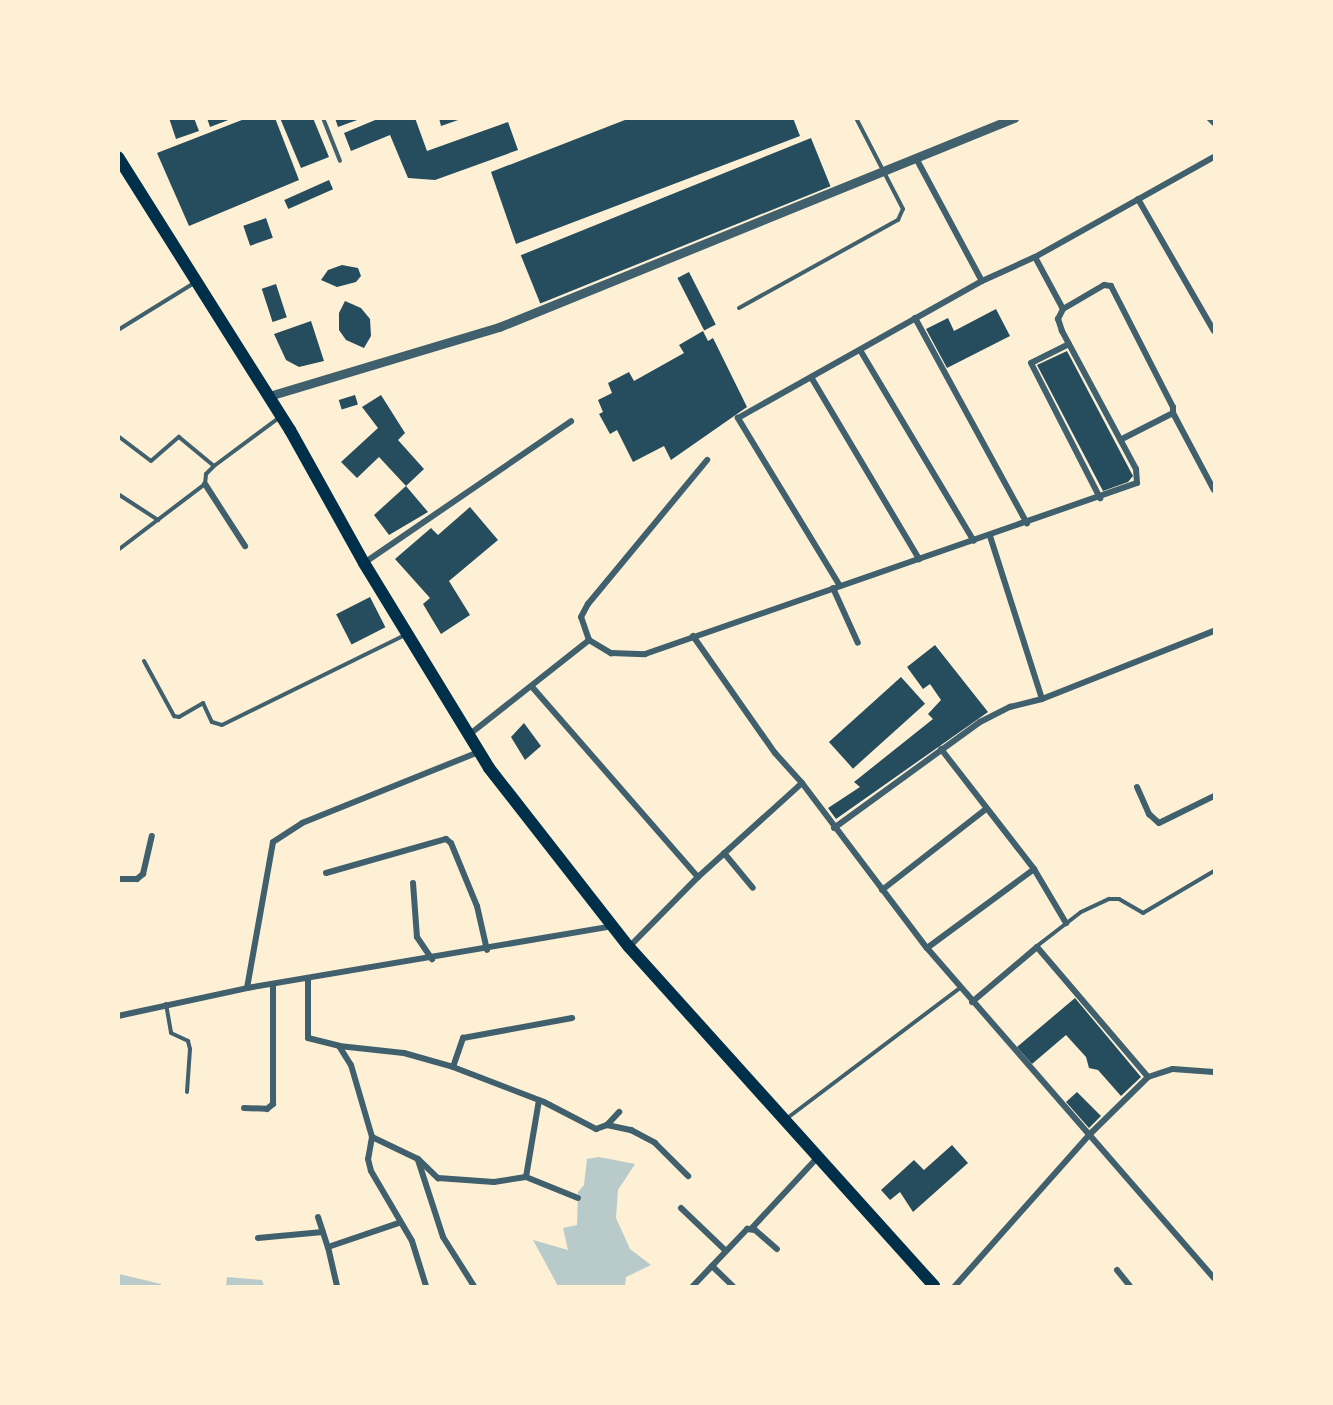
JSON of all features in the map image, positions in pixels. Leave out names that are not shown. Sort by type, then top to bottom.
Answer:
[{"type":"main road","points":[[118,157],[269,396],[364,563],[470,735],[530,824],[629,947],[934,1287]]},
{"type":"street","points":[[269,396],[499,327],[917,160],[1014,118]]},
{"type":"street","points":[[1209,118],[1215,123]]},
{"type":"street","points":[[858,643],[836,587],[738,418],[982,280],[1035,256],[1215,158]]},
{"type":"street","points":[[917,160],[982,280]]},
{"type":"street","points":[[1138,199],[1215,331]]},
{"type":"street","points":[[1035,256],[1063,309]]},
{"type":"street","points":[[707,460],[588,604],[581,617],[589,640],[611,653],[645,654],[1100,498],[1137,483],[1136,469],[1058,319],[1063,309],[1104,285],[1111,286],[1169,398],[1173,413],[1215,490]]},
{"type":"street","points":[[915,318],[1027,523]]},
{"type":"street","points":[[1069,344],[1031,363],[1100,498]]},
{"type":"street","points":[[860,350],[974,541]]},
{"type":"street","points":[[812,376],[919,559]]},
{"type":"street","points":[[1120,440],[1173,413]]},
{"type":"street","points":[[364,563],[571,421]]},
{"type":"street","points":[[205,484],[245,546]]},
{"type":"street","points":[[990,536],[1042,699]]},
{"type":"street","points":[[834,828],[941,749],[1010,707],[1042,699],[1215,631]]},
{"type":"street","points":[[693,636],[775,753],[802,783],[927,948],[1215,1278]]},
{"type":"street","points":[[470,735],[533,688],[589,640]]},
{"type":"street","points":[[533,688],[698,876]]},
{"type":"street","points":[[941,749],[1034,869],[1066,923]]},
{"type":"street","points":[[247,988],[273,842],[302,823],[481,752]]},
{"type":"street","points":[[629,947],[698,876],[802,783]]},
{"type":"street","points":[[1137,787],[1149,814],[1160,823],[1215,796]]},
{"type":"street","points":[[882,890],[987,809]]},
{"type":"street","points":[[118,879],[137,879],[143,874],[152,836]]},
{"type":"street","points":[[326,873],[446,839],[451,843],[477,906],[487,950]]},
{"type":"street","points":[[724,854],[753,888]]},
{"type":"street","points":[[927,948],[1034,869]]},
{"type":"street","points":[[413,883],[417,937],[432,959]]},
{"type":"street","points":[[118,1016],[247,988],[487,950],[613,926]]},
{"type":"street","points":[[972,1002],[1037,947],[1148,1077]]},
{"type":"street","points":[[308,979],[308,1038],[339,1046],[404,1053],[453,1067],[539,1100],[596,1129],[608,1125],[631,1130],[655,1143],[688,1176]]},
{"type":"street","points":[[244,1108],[267,1109],[273,1104],[273,985]]},
{"type":"street","points":[[453,1067],[463,1038],[572,1017]]},
{"type":"street","points":[[339,1046],[351,1065],[372,1137],[368,1159],[371,1171],[399,1223],[412,1241],[426,1287]]},
{"type":"street","points":[[955,1287],[1089,1136],[1148,1077],[1173,1069],[1215,1072]]},
{"type":"street","points":[[526,1177],[539,1100]]},
{"type":"street","points":[[608,1125],[619,1112]]},
{"type":"street","points":[[372,1137],[418,1159],[438,1178],[494,1182],[526,1177],[578,1198]]},
{"type":"street","points":[[693,1287],[818,1157]]},
{"type":"street","points":[[418,1159],[443,1237],[474,1287]]},
{"type":"street","points":[[681,1208],[726,1251]]},
{"type":"street","points":[[318,1217],[337,1287]]},
{"type":"street","points":[[327,1246],[399,1223]]},
{"type":"street","points":[[751,1229],[777,1249]]},
{"type":"street","points":[[258,1238],[323,1232]]},
{"type":"street","points":[[712,1266],[733,1287]]},
{"type":"street","points":[[1117,1270],[1130,1287]]},
{"type":"lane","points":[[323,118],[340,161]]},
{"type":"lane","points":[[739,308],[898,220],[903,209],[887,172],[856,118]]},
{"type":"lane","points":[[118,330],[198,281]]},
{"type":"lane","points":[[118,550],[205,484],[206,474],[214,466],[280,416]]},
{"type":"lane","points":[[118,436],[151,461],[179,437],[214,466]]},
{"type":"lane","points":[[118,494],[158,520]]},
{"type":"lane","points":[[144,661],[174,716],[179,717],[203,703],[212,722],[222,725],[408,634]]},
{"type":"lane","points":[[1037,947],[1066,923],[1113,898],[1145,912],[1215,871]]},
{"type":"lane","points":[[785,1120],[960,988]]},
{"type":"lane","points":[[166,1004],[171,1033],[188,1041],[187,1092]]},
{"type":"shaded area","points":[[599,1157],[635,1164],[618,1190],[616,1218],[630,1249],[651,1265],[626,1277],[625,1286],[558,1286],[533,1240],[568,1250],[563,1228],[577,1225],[578,1192],[584,1185],[587,1159]]},
{"type":"shaded area","points":[[119,1274],[161,1284],[161,1286],[119,1286]]},
{"type":"shaded area","points":[[227,1277],[262,1280],[264,1286],[226,1286]]},
{"type":"building","points":[[169,118],[194,118],[199,131],[176,139]]},
{"type":"building","points":[[207,118],[231,118],[231,119],[210,127]]},
{"type":"building","points":[[247,118],[275,118],[299,180],[189,226],[157,153]]},
{"type":"building","points":[[280,118],[313,118],[329,157],[301,168]]},
{"type":"building","points":[[335,118],[360,118],[360,119],[338,127]]},
{"type":"building","points":[[380,118],[415,118],[427,151],[508,122],[518,150],[435,180],[408,178],[390,135],[351,151],[344,133]]},
{"type":"building","points":[[439,118],[461,118],[461,119],[441,126]]},
{"type":"building","points":[[630,118],[793,118],[800,136],[516,244],[491,172]]},
{"type":"building","points":[[811,138],[830,186],[540,303],[521,255]]},
{"type":"building","points":[[329,180],[333,189],[288,209],[284,200]]},
{"type":"building","points":[[266,218],[273,238],[250,246],[243,226]]},
{"type":"building","points":[[342,265],[358,268],[361,276],[356,282],[337,287],[321,280],[328,270]]},
{"type":"building","points":[[689,272],[716,325],[704,330],[677,278]]},
{"type":"building","points":[[276,284],[287,317],[273,322],[262,289]]},
{"type":"building","points":[[345,301],[361,308],[370,319],[371,336],[364,348],[346,340],[339,330],[339,313]]},
{"type":"building","points":[[996,309],[1010,336],[947,368],[926,329],[948,318],[954,331]]},
{"type":"building","points":[[311,321],[324,361],[299,367],[286,360],[274,334]]},
{"type":"building","points":[[703,331],[708,341],[713,338],[747,407],[671,460],[664,446],[633,462],[617,430],[610,434],[599,414],[603,412],[598,400],[612,393],[608,383],[629,372],[634,381],[684,353],[679,345]]},
{"type":"building","points":[[1067,351],[1133,476],[1128,482],[1103,491],[1037,365]]},
{"type":"building","points":[[355,395],[358,405],[342,410],[339,400]]},
{"type":"building","points":[[381,395],[405,433],[398,440],[424,469],[406,486],[379,457],[357,478],[341,462],[378,428],[362,407]]},
{"type":"building","points":[[406,486],[428,512],[389,535],[374,515]]},
{"type":"building","points":[[470,507],[498,540],[449,581],[470,615],[441,634],[423,604],[430,598],[395,559],[431,528],[438,535]]},
{"type":"building","points":[[370,597],[385,627],[352,645],[336,614]]},
{"type":"building","points":[[935,645],[988,712],[836,819],[828,808],[860,787],[854,782],[933,719],[928,714],[941,700],[930,684],[923,689],[907,667]]},
{"type":"building","points":[[901,677],[925,704],[853,769],[829,742]]},
{"type":"building","points":[[524,723],[541,746],[525,760],[511,737]]},
{"type":"building","points":[[1075,998],[1141,1077],[1121,1096],[1098,1070],[1089,1068],[1086,1057],[1066,1035],[1032,1064],[1017,1047]]},
{"type":"building","points":[[1077,1092],[1101,1116],[1089,1128],[1066,1102]]},
{"type":"building","points":[[952,1145],[968,1163],[913,1212],[900,1192],[890,1200],[881,1190],[914,1160],[924,1170]]}]
